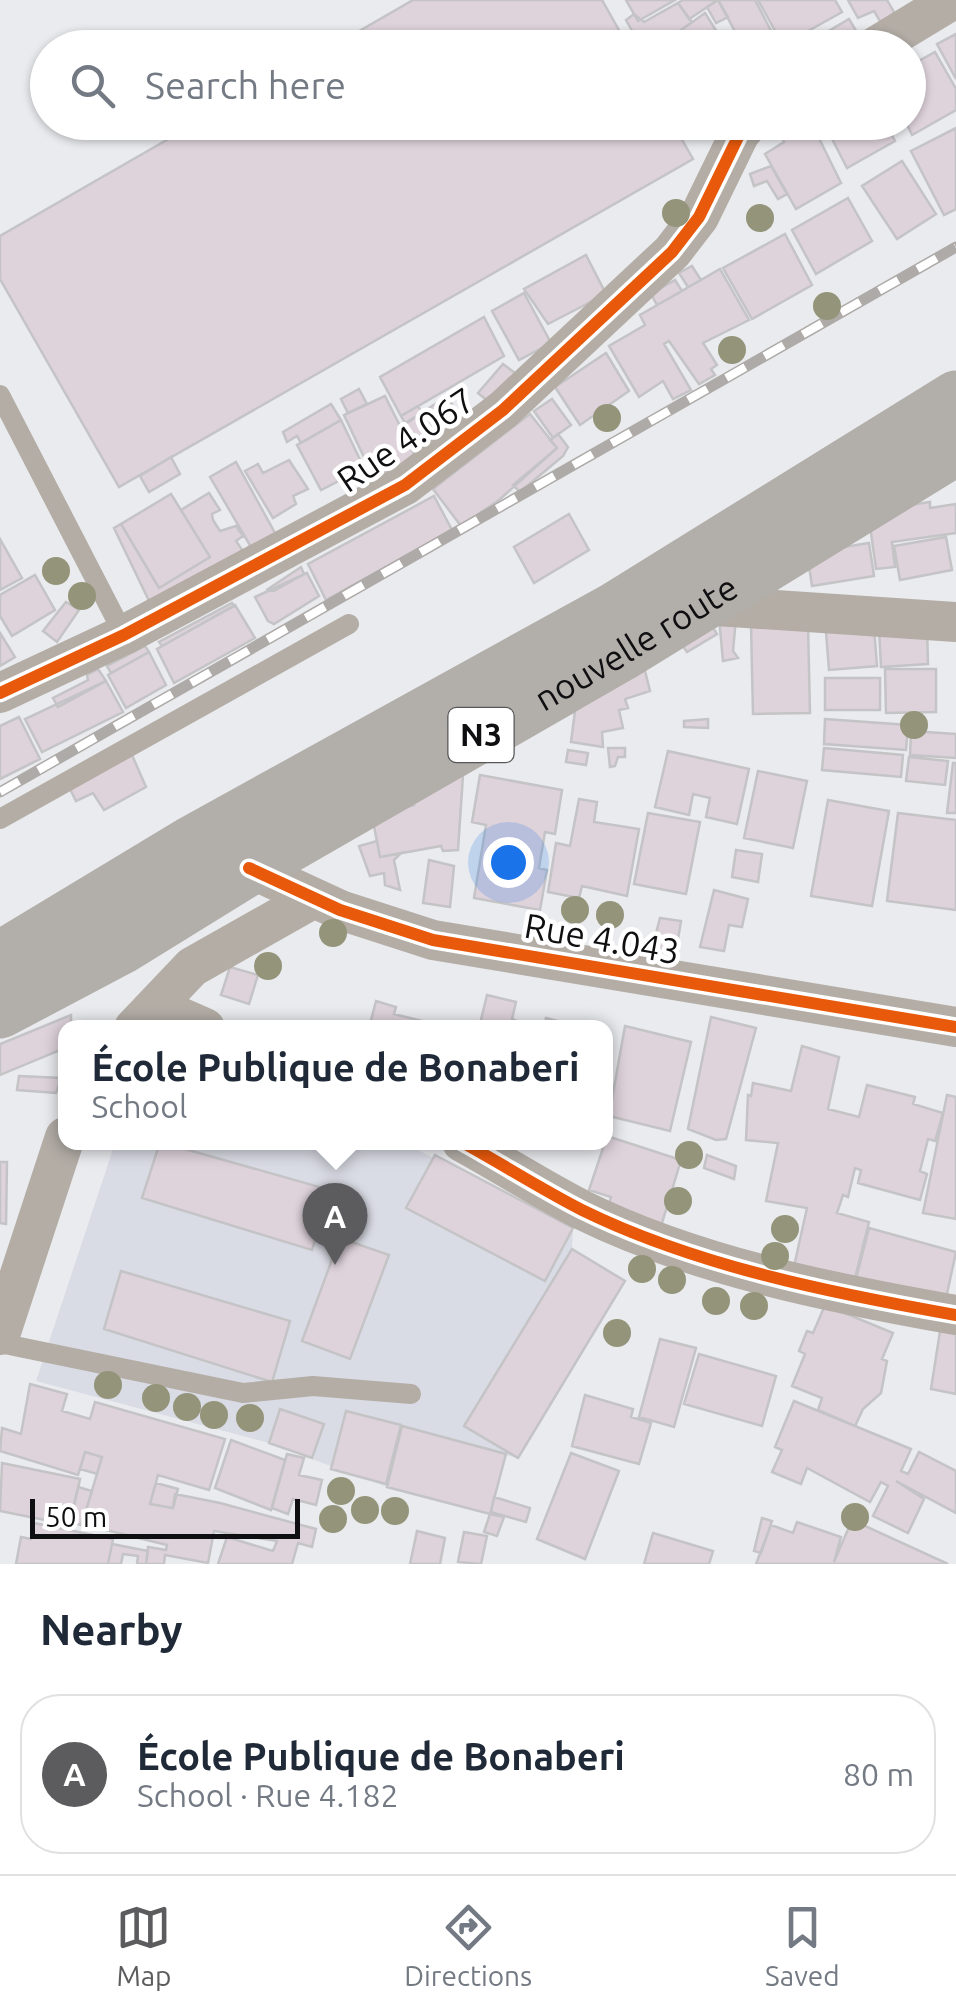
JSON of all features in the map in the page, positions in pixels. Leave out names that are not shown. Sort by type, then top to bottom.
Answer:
[{"type":"highway","name":"nouvelle route","points":[[0,959],[192,843],[614,610],[956,398]]},
{"type":"highway","name":"nouvelle route","points":[[0,1011],[122,946],[701,605],[956,448]]},
{"type":"street","points":[[903,30],[952,0]]},
{"type":"street","name":"Rue 4.067","points":[[0,693],[124,635],[405,485],[502,410],[691,231],[737,140]]},
{"type":"street","points":[[701,605],[956,622]]},
{"type":"street","name":"Rue 4.043","points":[[249,868],[314,898],[432,940],[956,1027]]},
{"type":"street","points":[[144,1017],[192,967],[314,898]]},
{"type":"street","points":[[0,1335],[61,1150]]},
{"type":"street","points":[[476,1150],[583,1210],[672,1246],[867,1300],[956,1315]]},
{"type":"lane","points":[[0,395],[124,635]]},
{"type":"lane","points":[[0,818],[350,624]]},
{"type":"lane","points":[[0,1343],[242,1394],[313,1386],[411,1394]]},
{"type":"shaded area","points":[[113,1150],[418,1150],[573,1228],[572,1249],[625,1281],[518,1458],[506,1455],[491,1512],[387,1487],[269,1443],[36,1381]]},
{"type":"building","points":[[413,0],[602,0],[619,30],[361,30]]},
{"type":"building","points":[[626,0],[675,0],[638,21]]},
{"type":"building","points":[[718,0],[689,19],[678,3]]},
{"type":"building","points":[[718,0],[755,0],[771,30],[734,30]]},
{"type":"building","points":[[718,0],[728,17],[716,23],[707,7]]},
{"type":"building","points":[[758,0],[835,0],[842,12],[810,30],[775,30]]},
{"type":"building","points":[[848,0],[887,0],[899,21],[884,28],[874,11],[858,18]]},
{"type":"building","points":[[678,3],[692,22],[681,30],[632,30],[626,20],[634,14],[644,22]]},
{"type":"building","points":[[705,13],[716,30],[681,30]]},
{"type":"building","points":[[849,19],[856,30],[830,30]]},
{"type":"building","points":[[956,34],[956,79],[937,44]]},
{"type":"building","points":[[935,52],[956,89],[956,110],[926,127],[926,57]]},
{"type":"building","points":[[956,128],[956,209],[944,215],[911,151]]},
{"type":"building","points":[[167,140],[682,140],[693,159],[119,487],[0,279],[0,236]]},
{"type":"building","points":[[820,140],[841,183],[796,209],[765,154],[784,142]]},
{"type":"building","points":[[833,140],[894,140],[895,141],[847,168]]},
{"type":"building","points":[[902,161],[936,214],[897,239],[862,186]]},
{"type":"building","points":[[771,166],[787,194],[778,199],[767,181],[754,186],[750,174]]},
{"type":"building","points":[[848,198],[872,241],[816,274],[792,230]]},
{"type":"building","points":[[785,234],[812,285],[752,319],[723,268]]},
{"type":"building","points":[[586,255],[606,294],[548,324],[524,289]]},
{"type":"building","points":[[692,266],[701,280],[688,287],[679,273]]},
{"type":"building","points":[[720,269],[749,320],[703,343],[717,365],[711,369],[715,375],[699,384],[669,341],[664,344],[691,390],[673,399],[663,381],[639,397],[609,346],[645,325],[640,315]]},
{"type":"building","points":[[675,280],[682,291],[657,305],[651,294]]},
{"type":"building","points":[[524,293],[551,343],[519,360],[492,311]]},
{"type":"building","points":[[484,317],[504,356],[401,416],[380,377]]},
{"type":"building","points":[[606,353],[629,391],[580,425],[555,387]]},
{"type":"building","points":[[503,364],[519,376],[494,406],[478,393]]},
{"type":"building","points":[[359,389],[367,404],[348,413],[341,399]]},
{"type":"building","points":[[385,396],[416,458],[374,478],[344,415]]},
{"type":"building","points":[[447,396],[467,430],[420,451],[404,425]]},
{"type":"building","points":[[552,399],[571,425],[553,438],[534,411]]},
{"type":"building","points":[[331,404],[341,420],[301,443],[297,436],[287,442],[283,432]]},
{"type":"building","points":[[418,406],[422,413],[405,423],[401,416]]},
{"type":"building","points":[[530,414],[557,448],[499,500],[461,526],[433,489]]},
{"type":"building","points":[[341,420],[364,468],[321,490],[297,445]]},
{"type":"building","points":[[558,434],[568,447],[563,456],[520,492],[513,485],[557,448],[550,440]]},
{"type":"building","points":[[171,457],[180,474],[149,492],[140,476]]},
{"type":"building","points":[[289,460],[308,489],[293,496],[296,504],[273,518],[245,471],[258,464],[263,473]]},
{"type":"building","points":[[236,462],[275,533],[251,547],[210,477]]},
{"type":"building","points":[[209,493],[220,510],[212,514],[213,520],[220,531],[236,526],[243,536],[236,541],[245,554],[151,605],[114,528],[121,524],[159,588],[210,557],[181,510]]},
{"type":"building","points":[[171,494],[210,557],[159,588],[121,524]]},
{"type":"building","points":[[434,496],[452,530],[326,600],[308,564]]},
{"type":"building","points":[[930,502],[930,508],[956,504],[956,533],[892,542],[895,567],[876,569],[868,511]]},
{"type":"building","points":[[569,514],[589,550],[534,583],[514,547]]},
{"type":"building","points":[[946,537],[952,570],[900,580],[894,546]]},
{"type":"building","points":[[0,539],[22,578],[0,590]]},
{"type":"building","points":[[869,543],[874,576],[812,586],[807,553]]},
{"type":"building","points":[[301,567],[304,574],[274,591],[268,589]]},
{"type":"building","points":[[307,573],[319,596],[274,624],[268,621],[255,597]]},
{"type":"building","points":[[35,575],[55,610],[12,636],[0,616],[0,595]]},
{"type":"building","points":[[66,602],[79,610],[57,642],[43,631]]},
{"type":"building","points":[[232,603],[234,606],[162,646],[159,642]]},
{"type":"building","points":[[235,605],[255,638],[174,683],[157,649]]},
{"type":"building","points":[[719,618],[736,618],[733,651],[738,658],[723,661]]},
{"type":"building","points":[[709,621],[717,634],[687,652],[676,636]]},
{"type":"building","points":[[751,625],[808,625],[810,713],[753,714]]},
{"type":"building","points":[[927,625],[928,664],[881,667],[879,628]]},
{"type":"building","points":[[874,628],[877,666],[829,670],[826,632]]},
{"type":"building","points":[[0,633],[15,657],[0,666]]},
{"type":"building","points":[[145,646],[149,652],[111,673],[107,666]]},
{"type":"building","points":[[149,652],[166,685],[126,708],[108,675]]},
{"type":"building","points":[[641,655],[650,691],[625,699],[628,708],[619,710],[623,728],[602,732],[603,747],[571,742],[575,711],[463,775],[458,850],[443,851],[441,846],[380,857],[372,816],[414,805],[409,786]]},
{"type":"building","points":[[98,669],[106,681],[58,707],[53,698],[88,680],[87,675]]},
{"type":"building","points":[[885,669],[936,669],[936,712],[886,713]]},
{"type":"building","points":[[825,678],[880,678],[880,710],[825,710]]},
{"type":"building","points":[[106,681],[123,712],[42,752],[25,719]]},
{"type":"building","points":[[19,717],[40,759],[0,779],[0,726]]},
{"type":"building","points":[[708,719],[708,728],[684,727],[684,721]]},
{"type":"building","points":[[825,719],[908,725],[906,750],[824,744]]},
{"type":"building","points":[[911,731],[956,734],[956,758],[910,755]]},
{"type":"building","points":[[608,748],[625,748],[625,757],[618,757],[615,766],[610,767]]},
{"type":"building","points":[[824,748],[903,755],[901,777],[822,770]]},
{"type":"building","points":[[568,750],[588,753],[586,765],[566,762]]},
{"type":"building","points":[[668,751],[749,769],[737,824],[706,817],[710,798],[693,794],[689,815],[655,807]]},
{"type":"building","points":[[132,755],[146,787],[104,810],[93,793],[76,801],[69,787]]},
{"type":"building","points":[[909,757],[948,761],[945,785],[906,781]]},
{"type":"building","points":[[953,763],[956,813],[947,813]]},
{"type":"building","points":[[758,771],[807,781],[793,848],[744,838]]},
{"type":"building","points":[[480,775],[562,790],[555,834],[545,832],[539,868],[547,870],[540,910],[474,898],[486,825],[472,822]]},
{"type":"building","points":[[579,799],[597,802],[594,822],[639,829],[627,896],[582,886],[579,898],[548,892],[556,843],[570,846]]},
{"type":"building","points":[[828,800],[889,811],[872,906],[811,896]]},
{"type":"building","points":[[648,813],[700,822],[686,894],[634,884]]},
{"type":"building","points":[[898,813],[956,820],[956,910],[887,901]]},
{"type":"building","points":[[377,841],[380,857],[401,853],[394,860],[400,890],[385,885],[384,873],[370,876],[359,846]]},
{"type":"building","points":[[736,850],[762,854],[758,882],[732,877]]},
{"type":"building","points":[[429,860],[454,866],[450,907],[423,903]]},
{"type":"building","points":[[714,890],[748,899],[742,927],[729,925],[724,951],[700,947]]},
{"type":"building","points":[[660,918],[681,921],[677,945],[654,941]]},
{"type":"building","points":[[654,941],[677,945],[675,954],[652,950]]},
{"type":"building","points":[[230,967],[258,975],[249,1004],[221,995]]},
{"type":"building","points":[[487,995],[516,1002],[514,1020],[481,1020]]},
{"type":"building","points":[[376,1001],[396,1007],[394,1014],[418,1020],[371,1020]]},
{"type":"building","points":[[711,1017],[756,1028],[726,1139],[716,1140],[688,1129]]},
{"type":"building","points":[[58,1020],[58,1051],[0,1075],[0,1044]]},
{"type":"building","points":[[625,1026],[691,1042],[670,1131],[613,1117],[613,1094]]},
{"type":"building","points":[[802,1046],[839,1057],[828,1109],[859,1117],[867,1085],[915,1097],[913,1104],[943,1113],[935,1141],[928,1139],[920,1171],[927,1174],[920,1200],[858,1183],[861,1170],[855,1168],[848,1197],[843,1195],[837,1213],[869,1222],[853,1286],[793,1271],[807,1208],[766,1201],[778,1143],[746,1140],[748,1095],[751,1096],[753,1083],[791,1091]]},
{"type":"building","points":[[19,1076],[58,1078],[56,1093],[17,1090]]},
{"type":"building","points":[[947,1095],[956,1097],[956,1219],[923,1213]]},
{"type":"building","points":[[613,1138],[681,1160],[659,1233],[606,1215],[611,1197],[589,1190],[602,1150],[613,1150]]},
{"type":"building","points":[[157,1150],[188,1150],[330,1190],[312,1250],[142,1198]]},
{"type":"building","points":[[435,1155],[573,1228],[545,1281],[406,1208]]},
{"type":"building","points":[[707,1155],[736,1166],[734,1179],[704,1168]]},
{"type":"building","points":[[0,1162],[7,1162],[6,1224],[0,1223]]},
{"type":"building","points":[[869,1228],[956,1252],[945,1303],[856,1279]]},
{"type":"building","points":[[340,1238],[389,1255],[350,1359],[302,1341]]},
{"type":"building","points":[[572,1249],[625,1281],[518,1458],[464,1426]]},
{"type":"building","points":[[121,1271],[290,1321],[272,1382],[104,1329]]},
{"type":"building","points":[[825,1305],[893,1333],[882,1359],[887,1361],[881,1393],[863,1409],[855,1426],[818,1410],[822,1398],[792,1386],[805,1354],[799,1351],[807,1331],[813,1333]]},
{"type":"building","points":[[941,1325],[956,1327],[956,1394],[931,1389]]},
{"type":"building","points":[[660,1339],[696,1348],[674,1427],[639,1417]]},
{"type":"building","points":[[699,1354],[776,1376],[762,1426],[684,1404]]},
{"type":"building","points":[[30,1384],[67,1394],[62,1411],[90,1419],[95,1402],[225,1439],[209,1490],[158,1475],[150,1504],[173,1508],[175,1494],[220,1503],[316,1529],[312,1547],[298,1543],[292,1564],[218,1564],[227,1537],[273,1551],[277,1541],[214,1531],[208,1563],[165,1555],[164,1564],[146,1564],[148,1547],[166,1550],[167,1545],[82,1524],[102,1457],[85,1452],[78,1475],[0,1451],[2,1428],[21,1434]]},
{"type":"building","points":[[585,1395],[633,1409],[631,1417],[651,1423],[639,1464],[572,1446]]},
{"type":"building","points":[[794,1401],[911,1449],[901,1471],[908,1474],[919,1452],[956,1471],[956,1513],[896,1481],[924,1499],[908,1533],[873,1516],[888,1486],[881,1482],[870,1502],[807,1468],[801,1484],[772,1472],[782,1450],[775,1447]]},
{"type":"building","points":[[280,1409],[324,1424],[312,1458],[269,1443]]},
{"type":"building","points":[[346,1411],[401,1425],[386,1484],[331,1469]]},
{"type":"building","points":[[402,1426],[506,1454],[490,1514],[387,1487]]},
{"type":"building","points":[[231,1440],[285,1460],[271,1510],[215,1488]]},
{"type":"building","points":[[85,1452],[102,1457],[97,1474],[80,1469]]},
{"type":"building","points":[[571,1453],[619,1471],[585,1559],[537,1539]]},
{"type":"building","points":[[287,1454],[304,1458],[299,1475],[322,1480],[316,1505],[293,1499],[288,1514],[272,1508]]},
{"type":"building","points":[[2,1463],[80,1479],[70,1525],[0,1511]]},
{"type":"building","points":[[156,1483],[178,1489],[173,1508],[150,1504]]},
{"type":"building","points":[[78,1487],[92,1491],[81,1525],[70,1522]]},
{"type":"building","points":[[494,1497],[530,1508],[526,1522],[491,1512]]},
{"type":"building","points":[[490,1514],[504,1517],[497,1536],[484,1532]]},
{"type":"building","points":[[762,1518],[772,1521],[761,1553],[754,1551]]},
{"type":"building","points":[[852,1520],[948,1564],[756,1564],[771,1525],[793,1533],[797,1522],[841,1537],[834,1562]]},
{"type":"building","points":[[34,1523],[113,1539],[108,1564],[16,1564],[21,1537],[31,1539]]},
{"type":"building","points":[[417,1531],[445,1538],[440,1564],[410,1564]]},
{"type":"building","points":[[464,1532],[487,1536],[481,1564],[458,1562]]},
{"type":"building","points":[[653,1533],[713,1551],[709,1564],[644,1564]]},
{"type":"building","points":[[112,1544],[148,1551],[146,1564],[137,1564],[138,1556],[123,1554],[121,1564],[108,1564]]},
{"type":"railway","points":[[0,792],[956,247]]},
{"type":"cycle path","points":[[0,693],[124,635],[405,485],[503,410],[672,252],[699,217],[737,140]]},
{"type":"cycle path","points":[[249,868],[340,910],[433,940],[956,1027]]},
{"type":"cycle path","points":[[476,1150],[582,1210],[671,1247],[813,1287],[956,1315]]},
{"type":"place","name":"École Publique de Bonaberi","points":[[335,1265]]}]
